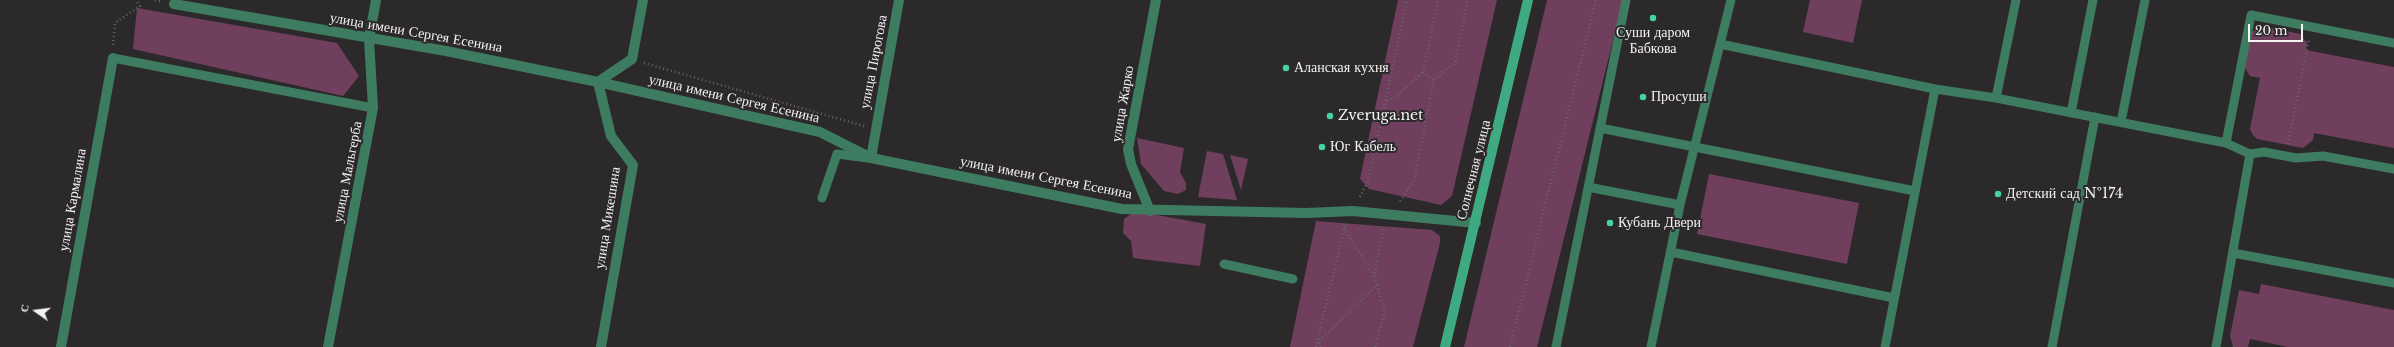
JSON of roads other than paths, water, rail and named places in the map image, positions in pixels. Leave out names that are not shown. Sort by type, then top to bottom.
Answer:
[{"type":"main road","name":"Солнечная улица","points":[[1445,347],[1476,223],[1528,0]]},
{"type":"street","name":"улица Мальгерба","points":[[328,347],[373,108],[369,39],[376,0]]},
{"type":"street","points":[[598,82],[632,59],[643,0]]},
{"type":"street","name":"улица Пирогова","points":[[871,158],[900,0]]},
{"type":"street","name":"улица Жарко","points":[[1150,211],[1131,164],[1128,149],[1156,0]]},
{"type":"street","name":"улица имени Сергея Есенина","points":[[174,4],[369,39],[446,51],[598,82],[820,132],[871,158],[1096,204],[1150,211],[1306,213],[1352,211],[1476,223]]},
{"type":"street","name":"улица Кармалина","points":[[61,347],[113,58]]},
{"type":"street","name":"улица Микешина","points":[[598,82],[611,136],[633,165],[601,347]]},
{"type":"lane","points":[[1556,347],[1626,0]]},
{"type":"lane","points":[[1651,347],[1680,205],[1731,0]]},
{"type":"lane","points":[[1996,98],[2016,0]]},
{"type":"lane","points":[[2071,113],[2093,0]]},
{"type":"lane","points":[[2121,122],[2145,0]]},
{"type":"lane","points":[[2226,143],[2251,15],[2394,43]]},
{"type":"lane","points":[[1720,44],[1935,89],[1996,98],[2226,143],[2250,154],[2264,152],[2296,158],[2323,156],[2394,170]]},
{"type":"lane","points":[[113,58],[373,108]]},
{"type":"lane","points":[[1885,347],[1935,89]]},
{"type":"lane","points":[[2052,347],[2095,117]]},
{"type":"lane","points":[[1600,128],[1915,191]]},
{"type":"lane","points":[[822,198],[837,154],[871,158]]},
{"type":"lane","points":[[2216,347],[2250,154]]},
{"type":"lane","points":[[1588,186],[1680,205]]},
{"type":"lane","points":[[1671,252],[1894,298]]},
{"type":"lane","points":[[2233,253],[2394,283]]},
{"type":"lane","points":[[1224,264],[1293,279]]},
{"type":"place","name":"Суши даром Бабкова","points":[[1653,18]]},
{"type":"place","name":"Аланская кухня","points":[[1286,68]]},
{"type":"place","name":"Просуши","points":[[1643,97]]},
{"type":"place","name":"Zveruga.net","points":[[1330,116]]},
{"type":"place","name":"Юг Кабель","points":[[1322,147]]},
{"type":"place","name":"Детский сад №174","points":[[1998,194]]},
{"type":"place","name":"Кубань Двери","points":[[1610,223]]}]
